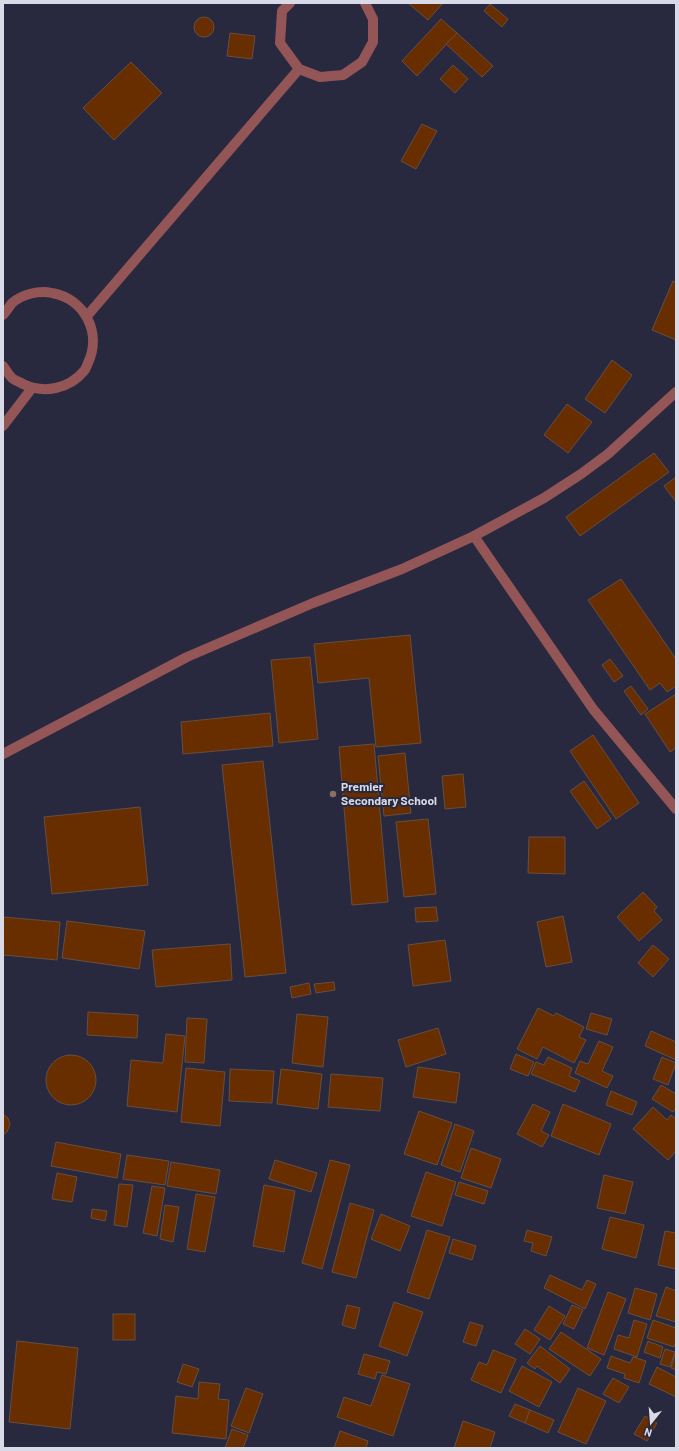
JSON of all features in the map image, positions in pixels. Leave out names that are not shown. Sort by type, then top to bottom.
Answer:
[{"type":"street","points":[[290,3],[282,11],[280,43],[299,69],[320,77],[343,75],[362,62],[373,42],[373,19],[365,3]]},
{"type":"street","points":[[87,316],[299,69]]},
{"type":"street","points":[[3,316],[13,303],[28,294],[44,291],[61,294],[76,303],[87,316],[94,335],[92,354],[84,371],[70,384],[51,390],[32,388],[13,379],[3,366]]},
{"type":"street","points":[[3,426],[32,388]]},
{"type":"street","points":[[3,754],[187,657],[313,603],[402,569],[474,536],[544,498],[581,474],[608,454],[676,392]]},
{"type":"street","points":[[474,536],[593,709],[676,809]]},
{"type":"building","points":[[408,3],[443,3],[428,20]]},
{"type":"building","points":[[490,4],[508,19],[502,27],[484,11]]},
{"type":"building","points":[[204,17],[211,20],[214,27],[211,34],[204,37],[197,34],[194,27],[197,20]]},
{"type":"building","points":[[441,19],[457,33],[417,76],[402,61]]},
{"type":"building","points":[[230,33],[255,36],[252,59],[227,56]]},
{"type":"building","points":[[457,33],[493,66],[482,77],[446,44]]},
{"type":"building","points":[[131,62],[162,93],[114,140],[83,108]]},
{"type":"building","points":[[453,65],[468,79],[455,93],[440,79]]},
{"type":"building","points":[[422,124],[437,131],[416,169],[401,161]]},
{"type":"building","points":[[673,281],[676,282],[676,340],[652,330]]},
{"type":"building","points":[[612,360],[632,375],[605,413],[585,399]]},
{"type":"building","points":[[567,404],[592,422],[568,453],[544,435]]},
{"type":"building","points":[[654,453],[669,472],[580,536],[566,517]]},
{"type":"building","points":[[676,477],[676,502],[664,486]]},
{"type":"building","points":[[621,579],[676,659],[676,686],[667,692],[660,683],[650,690],[588,600]]},
{"type":"building","points":[[410,635],[421,743],[376,747],[369,678],[318,683],[314,644]]},
{"type":"building","points":[[310,657],[318,739],[279,743],[271,660]]},
{"type":"building","points":[[610,659],[623,676],[614,682],[602,665]]},
{"type":"building","points":[[631,686],[648,709],[641,715],[624,691]]},
{"type":"building","points":[[676,694],[676,748],[670,752],[645,714]]},
{"type":"building","points":[[270,713],[273,746],[183,754],[181,722]]},
{"type":"building","points":[[593,735],[639,803],[616,819],[570,751]]},
{"type":"building","points":[[374,744],[388,902],[352,905],[339,747]]},
{"type":"building","points":[[405,753],[411,813],[384,816],[378,756]]},
{"type":"building","points":[[263,761],[286,973],[245,977],[222,765]]},
{"type":"building","points":[[463,774],[466,807],[445,809],[442,776]]},
{"type":"building","points":[[584,781],[611,819],[597,829],[570,791]]},
{"type":"building","points":[[140,807],[148,885],[52,894],[44,817]]},
{"type":"building","points":[[428,819],[436,894],[404,897],[396,822]]},
{"type":"building","points":[[529,837],[565,837],[565,874],[528,873]]},
{"type":"building","points":[[643,892],[657,907],[654,911],[662,920],[639,941],[617,917]]},
{"type":"building","points":[[436,907],[438,921],[416,922],[415,908]]},
{"type":"building","points":[[563,916],[572,962],[546,967],[537,922]]},
{"type":"building","points":[[3,917],[60,922],[57,960],[3,955]]},
{"type":"building","points":[[67,921],[145,931],[139,969],[62,958]]},
{"type":"building","points":[[445,940],[451,981],[413,986],[408,945]]},
{"type":"building","points":[[230,944],[232,980],[156,987],[152,950]]},
{"type":"building","points":[[653,945],[669,959],[653,977],[638,963]]},
{"type":"building","points":[[334,982],[335,990],[316,993],[314,984]]},
{"type":"building","points":[[309,983],[311,994],[292,998],[290,987]]},
{"type":"building","points":[[538,1008],[554,1016],[556,1013],[584,1027],[579,1037],[586,1040],[574,1063],[543,1047],[537,1059],[517,1049]]},
{"type":"building","points":[[88,1012],[138,1015],[137,1038],[87,1035]]},
{"type":"building","points":[[591,1013],[612,1019],[607,1035],[586,1029]]},
{"type":"building","points":[[297,1014],[328,1017],[323,1067],[292,1063]]},
{"type":"building","points":[[187,1018],[207,1019],[204,1063],[185,1062]]},
{"type":"building","points":[[438,1028],[446,1054],[406,1067],[398,1040]]},
{"type":"building","points":[[651,1031],[676,1042],[676,1060],[645,1046]]},
{"type":"building","points":[[166,1034],[185,1036],[177,1112],[127,1106],[131,1060],[163,1063]]},
{"type":"building","points":[[599,1041],[613,1047],[602,1071],[613,1076],[607,1088],[575,1073],[580,1061],[588,1064]]},
{"type":"building","points":[[516,1054],[534,1062],[528,1076],[510,1069]]},
{"type":"building","points":[[71,1055],[80,1057],[91,1066],[96,1080],[94,1089],[85,1100],[71,1105],[62,1103],[51,1094],[46,1080],[48,1071],[57,1060]]},
{"type":"building","points":[[548,1057],[572,1068],[569,1076],[580,1081],[575,1092],[531,1074],[536,1062],[544,1065]]},
{"type":"building","points":[[662,1057],[676,1063],[668,1085],[653,1079]]},
{"type":"building","points":[[418,1067],[460,1073],[456,1103],[413,1097]]},
{"type":"building","points":[[186,1068],[225,1072],[220,1126],[181,1122]]},
{"type":"building","points":[[230,1069],[274,1071],[272,1103],[229,1101]]},
{"type":"building","points":[[281,1069],[322,1074],[318,1109],[277,1104]]},
{"type":"building","points":[[331,1074],[383,1078],[380,1111],[328,1107]]},
{"type":"building","points":[[661,1085],[676,1094],[676,1108],[673,1112],[652,1099]]},
{"type":"building","points":[[611,1091],[637,1102],[632,1115],[606,1105]]},
{"type":"building","points":[[533,1104],[550,1112],[541,1131],[549,1135],[542,1147],[517,1134]]},
{"type":"building","points":[[563,1104],[611,1124],[599,1155],[551,1136]]},
{"type":"building","points":[[653,1107],[667,1120],[671,1115],[676,1119],[676,1151],[668,1160],[633,1129]]},
{"type":"building","points":[[419,1111],[452,1123],[437,1165],[404,1154]]},
{"type":"building","points":[[3,1114],[8,1118],[10,1124],[7,1132],[3,1135]]},
{"type":"building","points":[[455,1124],[474,1131],[460,1172],[441,1165]]},
{"type":"building","points":[[56,1142],[121,1154],[117,1178],[51,1166]]},
{"type":"building","points":[[471,1148],[501,1159],[491,1188],[461,1178]]},
{"type":"building","points":[[127,1155],[169,1161],[165,1185],[123,1179]]},
{"type":"building","points":[[275,1160],[317,1173],[311,1192],[269,1179]]},
{"type":"building","points":[[330,1160],[350,1165],[322,1269],[302,1263]]},
{"type":"building","points":[[171,1162],[220,1170],[216,1194],[167,1186]]},
{"type":"building","points":[[426,1172],[456,1182],[442,1226],[411,1216]]},
{"type":"building","points":[[57,1173],[77,1177],[72,1202],[52,1199]]},
{"type":"building","points":[[604,1175],[633,1182],[625,1214],[597,1208]]},
{"type":"building","points":[[459,1182],[488,1191],[484,1204],[455,1195]]},
{"type":"building","points":[[119,1184],[133,1185],[127,1227],[114,1225]]},
{"type":"building","points":[[264,1185],[295,1191],[284,1252],[253,1246]]},
{"type":"building","points":[[152,1186],[165,1188],[157,1236],[143,1233]]},
{"type":"building","points":[[196,1194],[215,1197],[205,1252],[187,1249]]},
{"type":"building","points":[[350,1203],[374,1210],[356,1278],[332,1272]]},
{"type":"building","points":[[165,1205],[179,1207],[173,1242],[160,1239]]},
{"type":"building","points":[[92,1209],[107,1211],[105,1221],[91,1218]]},
{"type":"building","points":[[381,1214],[410,1226],[400,1251],[371,1239]]},
{"type":"building","points":[[610,1217],[644,1225],[636,1258],[602,1249]]},
{"type":"building","points":[[427,1230],[450,1237],[429,1299],[407,1292]]},
{"type":"building","points":[[527,1230],[552,1237],[546,1256],[531,1251],[533,1243],[524,1241]]},
{"type":"building","points":[[665,1231],[676,1233],[676,1269],[658,1265]]},
{"type":"building","points":[[453,1239],[476,1246],[472,1260],[449,1253]]},
{"type":"building","points":[[550,1275],[582,1290],[587,1280],[596,1284],[585,1309],[544,1288]]},
{"type":"building","points":[[666,1287],[676,1291],[676,1322],[656,1316]]},
{"type":"building","points":[[635,1288],[657,1294],[650,1320],[628,1313]]},
{"type":"building","points":[[608,1292],[626,1299],[604,1355],[587,1348]]},
{"type":"building","points":[[394,1302],[423,1312],[407,1356],[379,1346]]},
{"type":"building","points":[[347,1305],[360,1308],[355,1329],[342,1325]]},
{"type":"building","points":[[572,1305],[583,1310],[574,1329],[563,1324]]},
{"type":"building","points":[[549,1306],[565,1316],[550,1340],[534,1330]]},
{"type":"building","points":[[113,1314],[135,1314],[135,1340],[113,1340]]},
{"type":"building","points":[[634,1320],[647,1324],[637,1357],[614,1349],[618,1335],[629,1338]]},
{"type":"building","points":[[653,1320],[676,1328],[676,1342],[674,1347],[647,1338]]},
{"type":"building","points":[[470,1322],[483,1326],[476,1346],[463,1342]]},
{"type":"building","points":[[525,1329],[540,1339],[530,1354],[515,1344]]},
{"type":"building","points":[[561,1332],[601,1359],[590,1376],[549,1349]]},
{"type":"building","points":[[17,1341],[78,1348],[70,1429],[9,1422]]},
{"type":"building","points":[[648,1341],[663,1347],[660,1358],[644,1352]]},
{"type":"building","points":[[540,1346],[570,1369],[560,1383],[537,1366],[535,1369],[527,1363]]},
{"type":"building","points":[[665,1349],[675,1352],[670,1367],[660,1364]]},
{"type":"building","points":[[493,1350],[516,1359],[501,1393],[471,1380],[479,1362],[487,1365]]},
{"type":"building","points":[[676,1351],[676,1370],[671,1368]]},
{"type":"building","points":[[364,1354],[390,1361],[386,1374],[377,1372],[375,1379],[358,1374]]},
{"type":"building","points":[[611,1356],[630,1363],[633,1357],[646,1361],[639,1383],[624,1378],[625,1374],[607,1368]]},
{"type":"building","points":[[183,1364],[199,1369],[192,1387],[177,1382]]},
{"type":"building","points":[[522,1366],[552,1382],[539,1407],[509,1391]]},
{"type":"building","points":[[657,1367],[676,1377],[676,1397],[649,1384]]},
{"type":"building","points":[[382,1375],[410,1384],[393,1436],[337,1417],[344,1397],[371,1406]]},
{"type":"building","points":[[613,1378],[629,1387],[619,1403],[603,1394]]},
{"type":"building","points":[[199,1382],[220,1384],[218,1399],[229,1400],[226,1439],[172,1433],[176,1396],[198,1399]]},
{"type":"building","points":[[246,1388],[263,1394],[249,1433],[231,1426]]},
{"type":"building","points":[[578,1388],[606,1401],[586,1444],[558,1432]]},
{"type":"building","points":[[515,1404],[530,1410],[525,1423],[509,1416]]},
{"type":"building","points":[[530,1410],[554,1420],[548,1433],[525,1423]]},
{"type":"building","points":[[645,1416],[657,1423],[647,1441],[634,1434]]},
{"type":"building","points":[[463,1421],[495,1432],[490,1448],[454,1448]]},
{"type":"building","points":[[232,1429],[248,1435],[243,1448],[225,1448]]},
{"type":"building","points":[[340,1431],[368,1441],[366,1448],[334,1448]]},
{"type":"place","name":"Premier Secondary School","points":[[333,794]]}]
